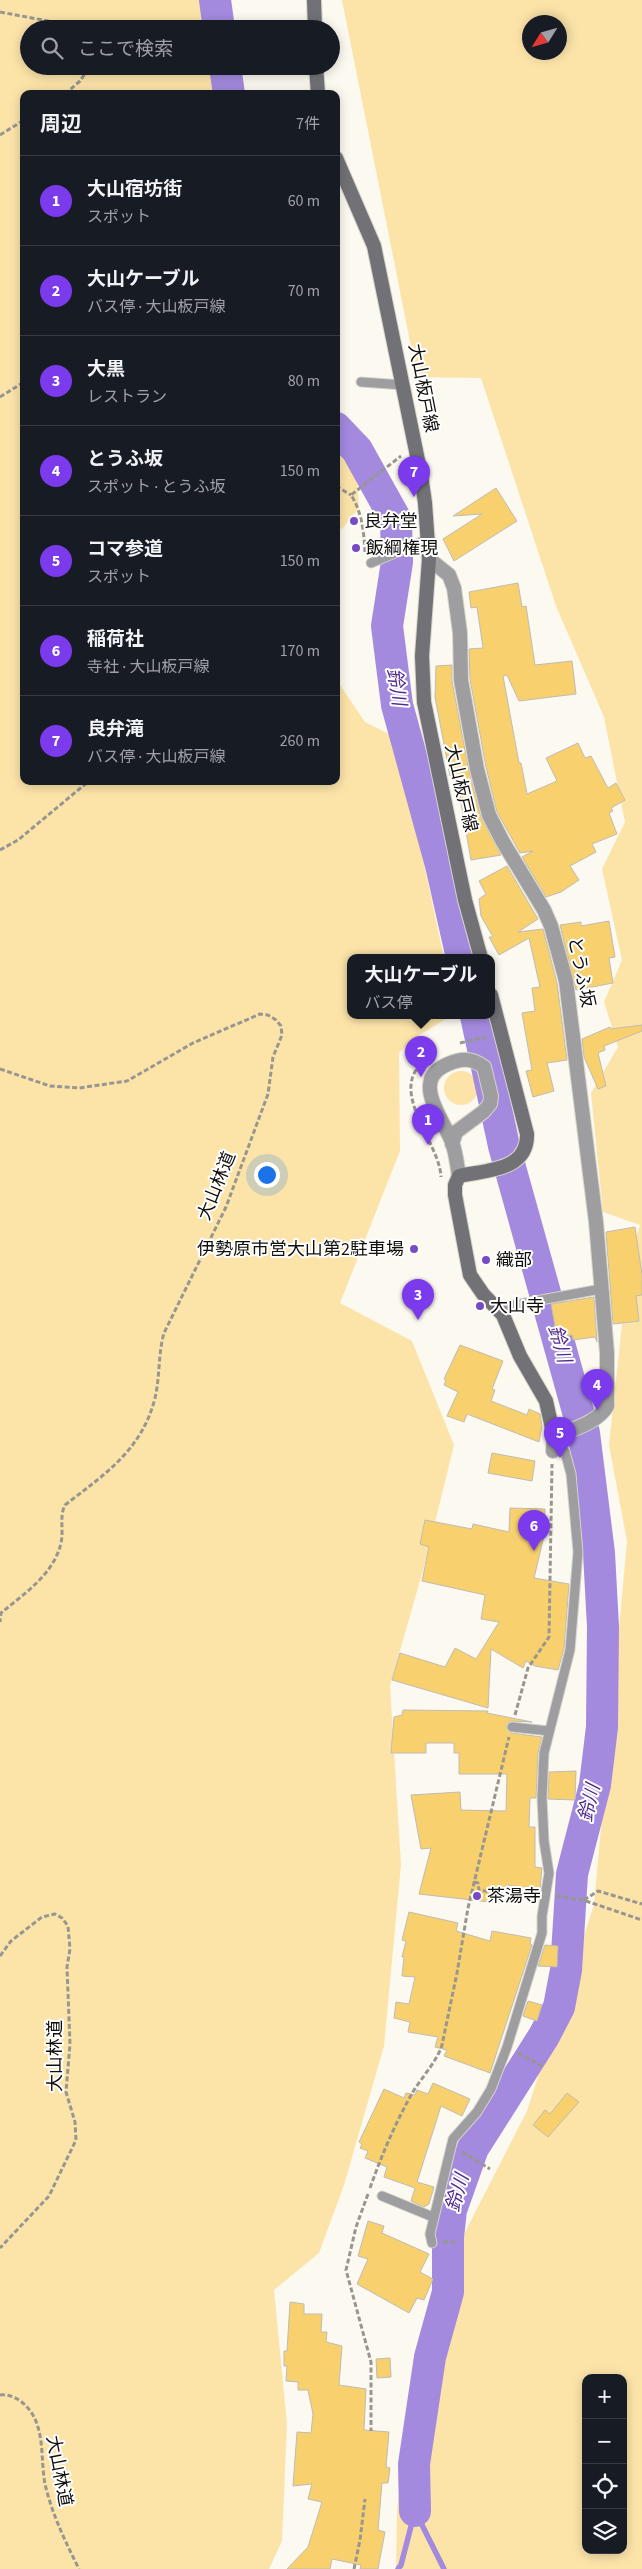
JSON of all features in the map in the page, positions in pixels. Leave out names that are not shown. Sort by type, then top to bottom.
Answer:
[{"type":"main road","points":[[314,0],[315,20]]},
{"type":"main road","points":[[317,75],[318,90]]},
{"type":"main road","name":"大山板戸線","points":[[340,167],[374,246],[415,445],[425,503],[429,559],[422,656],[424,702],[465,900],[481,954]]},
{"type":"main road","points":[[495,1010],[527,1134],[525,1150],[520,1157],[507,1166],[466,1175],[455,1185],[455,1195],[470,1276],[483,1294],[501,1308],[520,1356],[546,1401],[560,1434]]},
{"type":"street","name":"とうふ坂","points":[[429,559],[449,574],[454,588],[460,633],[461,680],[477,769],[489,815],[544,910],[551,926],[566,981],[596,1222],[607,1353],[607,1406],[603,1413],[596,1418],[560,1434]]},
{"type":"street","points":[[452,1144],[456,1132],[483,1112],[490,1104],[491,1096],[484,1067],[476,1061],[466,1059],[439,1068],[432,1076],[430,1085],[431,1098],[466,1175]]},
{"type":"street","points":[[553,1451],[560,1434]]},
{"type":"lane","points":[[361,382],[403,385]]},
{"type":"lane","points":[[368,561],[383,558],[428,539]]},
{"type":"lane","points":[[501,1308],[549,1297],[601,1289]]},
{"type":"lane","points":[[432,2242],[430,2234],[433,2217],[454,2139],[477,2112],[491,2089],[507,2047],[542,1933],[548,1898],[549,1873],[544,1841],[542,1779],[549,1731],[570,1650],[578,1552],[571,1474],[560,1434]]},
{"type":"lane","points":[[512,1726],[549,1731]]},
{"type":"lane","points":[[382,2196],[433,2217]]},
{"type":"path","points":[[0,12],[43,20]]},
{"type":"path","points":[[70,90],[84,75]]},
{"type":"path","points":[[0,135],[20,122]]},
{"type":"path","points":[[0,398],[20,385]]},
{"type":"path","points":[[351,495],[415,445]]},
{"type":"path","points":[[340,488],[351,495],[356,503],[364,532],[368,561]]},
{"type":"path","points":[[0,850],[18,840],[84,785]]},
{"type":"path","name":"大山林道","points":[[0,1069],[50,1086],[79,1088],[127,1081],[192,1043],[260,1014],[268,1015],[281,1026],[282,1035],[273,1057],[268,1094],[226,1208],[164,1333],[159,1349],[155,1396],[148,1418],[134,1446],[119,1463],[65,1505],[62,1512],[62,1540],[59,1553],[45,1575],[1,1613],[0,1622]]},
{"type":"path","points":[[452,1045],[489,1036]]},
{"type":"path","points":[[424,1062],[418,1066],[412,1081],[412,1097],[416,1113],[438,1161],[440,1184]]},
{"type":"path","points":[[516,1712],[528,1668],[549,1637],[553,1451]]},
{"type":"path","points":[[371,2431],[371,2362],[346,2270],[356,2227],[397,2124],[426,2069],[439,2054],[474,1882],[508,1741]]},
{"type":"path","points":[[474,1882],[478,1883],[479,1890],[583,1900],[642,1920]]},
{"type":"path","points":[[583,1900],[598,1891],[642,1904]]},
{"type":"path","name":"大山林道","points":[[0,1956],[11,1941],[42,1917],[55,1914],[62,1918],[68,1926],[70,1949],[67,1967],[70,2044],[66,2092],[76,2122],[76,2140],[48,2196],[0,2248]]},
{"type":"path","points":[[518,2053],[544,2067]]},
{"type":"path","points":[[460,2151],[490,2169]]},
{"type":"path","name":"大山林道","points":[[0,2395],[7,2394],[21,2401],[35,2419],[43,2457],[45,2482],[56,2520],[79,2569]]},
{"type":"path","points":[[354,2569],[365,2499]]},
{"type":"shaded area","points":[[0,0],[224,0],[225,20],[20,20],[20,75],[229,75],[231,90],[20,90],[20,785],[340,785],[340,685],[365,722],[397,738],[443,954],[347,954],[347,1019],[446,1019],[411,1040],[399,1053],[400,1151],[340,1303],[412,1341],[454,1445],[425,1563],[390,1686],[401,1865],[384,2046],[344,2185],[319,2253],[274,2290],[287,2424],[282,2541],[269,2569],[0,2569]]},
{"type":"shaded area","points":[[342,0],[642,0],[642,2569],[396,2569],[397,2509],[418,2361],[466,2230],[527,2111],[594,1905],[627,1541],[609,1445],[629,1259],[640,1225],[603,1212],[591,1093],[618,1047],[604,1002],[622,960],[602,869],[625,822],[604,717],[556,606],[481,378],[417,377]]},
{"type":"shaded area","points":[[340,455],[357,478],[359,508],[342,529],[340,528]]},
{"type":"shaded area","points":[[461,1071],[473,1076],[478,1088],[473,1100],[461,1105],[449,1100],[444,1088],[449,1076]]},
{"type":"building","points":[[496,488],[517,521],[454,561],[443,539],[482,514],[453,516]]},
{"type":"building","points":[[518,583],[522,607],[526,606],[535,665],[572,661],[576,694],[519,701],[507,675],[503,676],[519,763],[521,763],[527,794],[557,781],[546,758],[578,743],[585,758],[591,756],[608,788],[616,783],[625,800],[611,808],[613,811],[609,813],[617,834],[592,844],[596,852],[570,866],[579,880],[561,892],[546,897],[522,857],[533,851],[520,853],[497,812],[486,767],[470,679],[469,649],[483,648],[477,607],[471,608],[469,592]]},
{"type":"building","points":[[452,665],[452,681],[469,771],[481,817],[501,855],[471,860],[456,775],[450,776],[435,697],[436,666]]},
{"type":"building","points":[[507,866],[538,919],[518,932],[543,929],[557,983],[567,1060],[547,1063],[554,1091],[533,1097],[526,1071],[532,1070],[522,1013],[535,1011],[532,988],[540,987],[529,938],[499,955],[489,937],[493,937],[481,916],[479,899],[486,894],[479,881]]},
{"type":"building","points":[[609,921],[615,957],[609,958],[613,983],[576,990],[560,925],[581,922],[581,926]]},
{"type":"building","points":[[642,1025],[642,1031],[604,1046],[605,1050],[598,1053],[606,1086],[598,1089],[584,1057],[582,1039],[610,1027],[611,1029]]},
{"type":"building","points":[[635,1227],[642,1275],[642,1295],[636,1296],[639,1321],[613,1324],[606,1232]]},
{"type":"building","points":[[594,1297],[597,1342],[595,1337],[573,1340],[572,1335],[557,1337],[551,1304]]},
{"type":"building","points":[[460,1345],[503,1361],[492,1389],[495,1390],[491,1401],[527,1415],[529,1409],[540,1414],[542,1426],[539,1442],[467,1414],[464,1422],[447,1416],[458,1392],[444,1385],[446,1380],[444,1379]]},
{"type":"building","points":[[492,1453],[535,1461],[532,1481],[488,1473]]},
{"type":"building","points":[[510,1508],[545,1509],[544,1536],[534,1578],[569,1584],[564,1649],[558,1670],[535,1666],[526,1661],[523,1668],[491,1649],[488,1708],[392,1680],[400,1653],[445,1667],[455,1648],[476,1659],[499,1622],[481,1619],[485,1595],[422,1581],[429,1547],[420,1544],[425,1520],[472,1529],[473,1524],[509,1532]]},
{"type":"building","points":[[403,1710],[488,1711],[487,1713],[532,1722],[510,1721],[506,1727],[511,1733],[542,1737],[538,1753],[536,1798],[530,1798],[529,1827],[535,1827],[535,1867],[542,1868],[540,1889],[506,1885],[506,1892],[500,1891],[498,1903],[419,1894],[431,1848],[421,1849],[411,1795],[460,1792],[461,1810],[506,1811],[507,1774],[459,1774],[459,1753],[454,1753],[454,1743],[426,1743],[426,1753],[391,1753],[394,1717],[402,1715]]},
{"type":"building","points":[[576,1771],[575,1800],[548,1799],[549,1772]]},
{"type":"building","points":[[409,1912],[458,1923],[456,1931],[490,1941],[492,1931],[531,1938],[530,1944],[532,1945],[490,2073],[444,2056],[447,2050],[435,2047],[438,2037],[408,2032],[410,2022],[394,2018],[396,2002],[409,2004],[415,1977],[402,1976],[404,1957],[402,1957],[406,1941],[402,1940]]},
{"type":"building","points":[[545,1945],[558,1946],[557,1967],[538,1966]]},
{"type":"building","points":[[528,2001],[542,2005],[537,2021],[523,2016]]},
{"type":"building","points":[[433,2083],[470,2099],[462,2116],[441,2106],[417,2182],[434,2187],[429,2204],[424,2207],[411,2201],[415,2188],[384,2177],[387,2167],[365,2158],[368,2151],[360,2148],[362,2144],[359,2142],[384,2089],[404,2098],[406,2093],[415,2095],[417,2090],[428,2094]]},
{"type":"building","points":[[567,2093],[579,2102],[548,2137],[533,2125],[545,2110],[550,2114]]},
{"type":"building","points":[[368,2221],[384,2226],[382,2233],[429,2254],[420,2272],[433,2279],[424,2300],[417,2298],[409,2313],[357,2284],[368,2259],[358,2256]]},
{"type":"building","points":[[290,2302],[304,2304],[304,2314],[322,2314],[321,2332],[327,2332],[326,2342],[342,2346],[339,2385],[366,2389],[364,2430],[389,2432],[386,2467],[390,2468],[388,2483],[382,2483],[378,2530],[385,2532],[378,2569],[360,2569],[361,2565],[332,2559],[330,2569],[287,2569],[308,2547],[322,2502],[308,2499],[312,2484],[293,2486],[297,2432],[311,2433],[313,2414],[308,2390],[298,2390],[298,2382],[286,2381],[287,2366],[284,2366],[284,2351],[287,2351]]},
{"type":"building","points":[[390,2358],[391,2377],[377,2378],[376,2359]]},
{"type":"waterway","name":"鈴川","points":[[215,0],[218,20]]},
{"type":"waterway","name":"鈴川","points":[[226,75],[228,90]]},
{"type":"waterway","name":"鈴川","points":[[340,432],[357,450],[396,520],[397,562],[387,626],[397,705],[441,865],[461,954]]},
{"type":"waterway","name":"鈴川","points":[[415,2511],[414,2464],[430,2357],[448,2292],[448,2237],[451,2210],[473,2148],[544,2036],[559,2007],[566,1970],[572,1874],[595,1785],[602,1727],[603,1627],[599,1553],[584,1433],[504,1146],[477,1019]]},
{"type":"waterway","points":[[415,2511],[444,2569]]},
{"type":"waterway","name":"鈴川","points":[[398,2569],[401,2565],[415,2511]]},
{"type":"place","name":"良弁滝","points":[[414,497]]},
{"type":"place","name":"良弁堂","points":[[354,521]]},
{"type":"place","name":"飯綱権現","points":[[356,548]]},
{"type":"place","name":"大山ケーブル","points":[[421,1077]]},
{"type":"place","name":"大山宿坊街","points":[[428,1145]]},
{"type":"place","name":"伊勢原市営大山第2駐車場","points":[[414,1249]]},
{"type":"place","name":"織部","points":[[486,1260]]},
{"type":"place","name":"大山寺","points":[[480,1306]]},
{"type":"place","name":"大黒","points":[[418,1320]]},
{"type":"place","name":"とうふ坂","points":[[597,1410]]},
{"type":"place","name":"コマ参道","points":[[560,1458]]},
{"type":"place","name":"稲荷社","points":[[534,1551]]},
{"type":"place","name":"茶湯寺","points":[[477,1896]]}]
